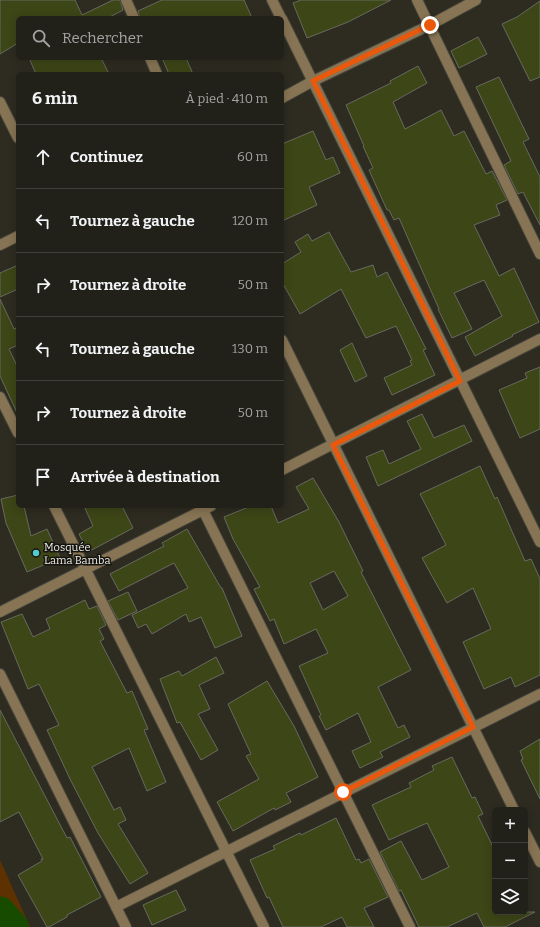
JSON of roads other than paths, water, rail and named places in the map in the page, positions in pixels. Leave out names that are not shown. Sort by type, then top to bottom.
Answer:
[{"type":"street","points":[[126,0],[133,16]]},
{"type":"street","points":[[272,0],[280,16]]},
{"type":"street","points":[[417,0],[540,254]]},
{"type":"street","points":[[284,97],[313,81],[430,25],[476,0]]},
{"type":"street","points":[[284,23],[540,542]]},
{"type":"street","points":[[151,60],[156,72]]},
{"type":"street","points":[[0,102],[16,134]]},
{"type":"street","points":[[0,245],[16,237]]},
{"type":"street","points":[[284,469],[460,381],[540,339]]},
{"type":"street","points":[[284,344],[513,807]]},
{"type":"street","points":[[0,397],[16,429]]},
{"type":"street","points":[[55,508],[264,927]]},
{"type":"street","points":[[0,612],[203,508]]},
{"type":"street","points":[[205,508],[410,927]]},
{"type":"street","points":[[0,674],[126,927]]},
{"type":"street","points":[[116,907],[540,694]]},
{"type":"street","points":[[528,838],[540,862]]},
{"type":"waterway","points":[[0,912],[13,927]]},
{"type":"place","name":"Mosquée Lama Bamba","points":[[36,553]]}]
